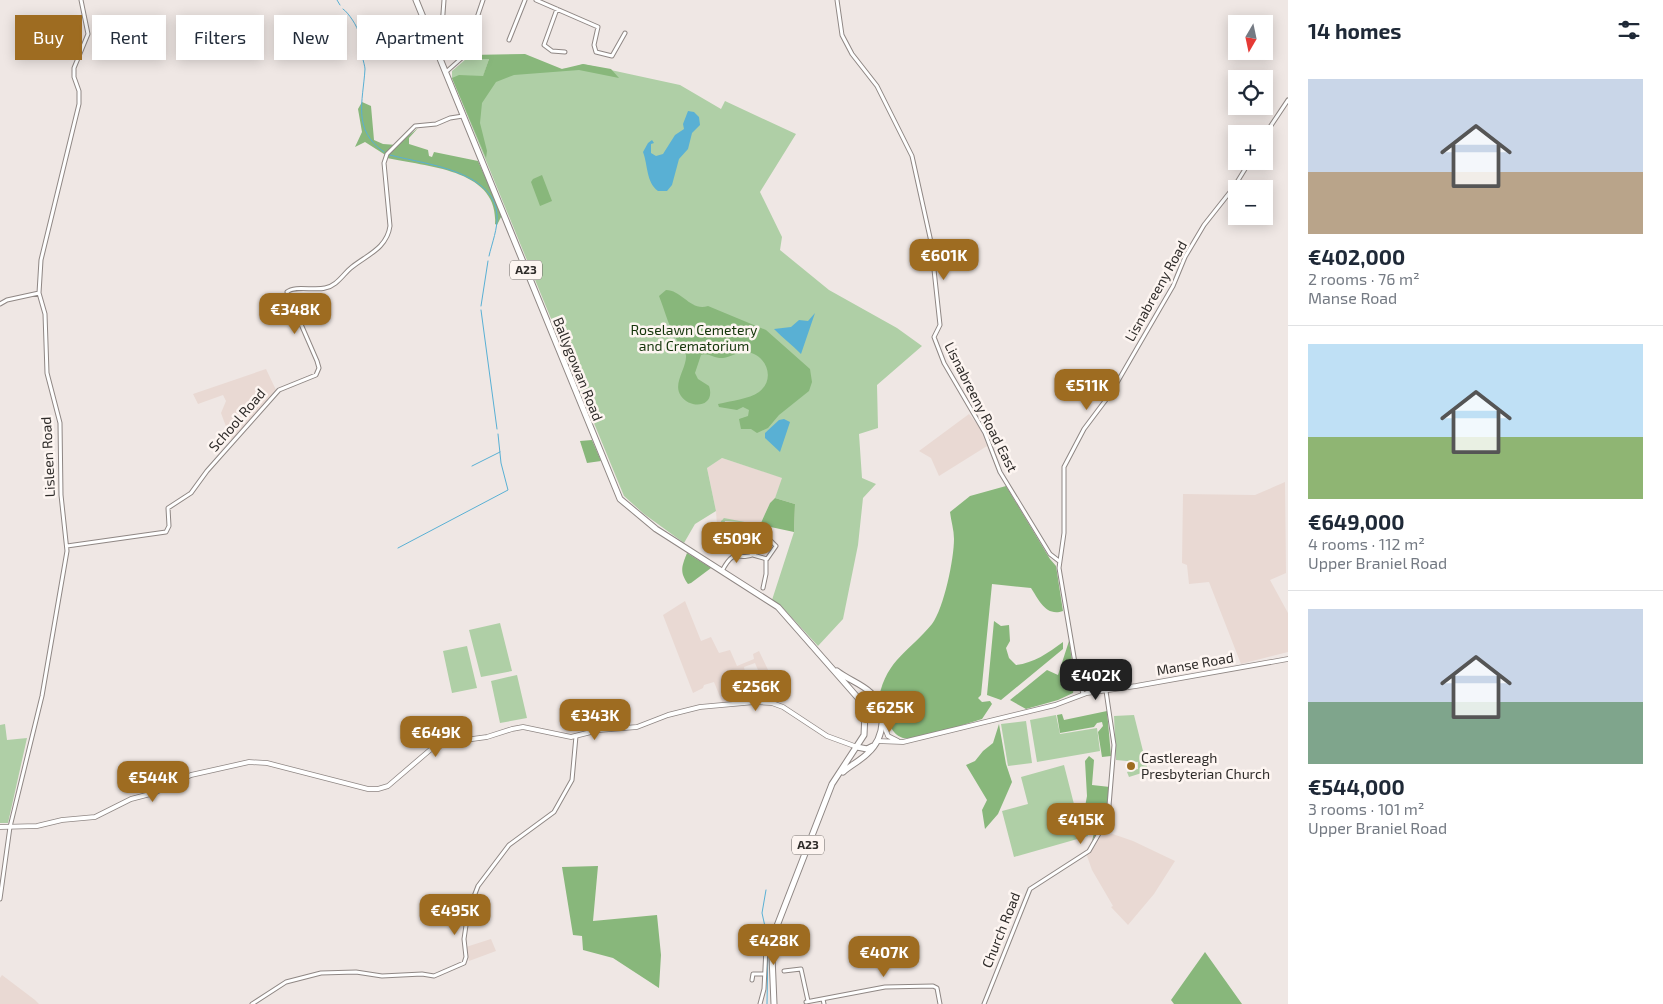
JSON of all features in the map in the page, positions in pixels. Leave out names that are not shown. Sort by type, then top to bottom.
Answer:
[{"type":"main road","name":"Ballygowan Road","points":[[416,0],[620,499],[656,528],[778,607],[858,698],[864,711]]},
{"type":"main road","name":"Ballygowan Road","points":[[827,662],[871,693],[878,701],[882,718]]},
{"type":"main road","name":"A23","points":[[774,1004],[772,956],[775,931],[826,799],[837,777],[858,745],[866,725],[864,696],[871,693]]},
{"type":"main road","name":"A23","points":[[837,777],[865,756],[877,741],[882,718]]},
{"type":"main road","name":"A23","points":[[858,745],[867,749],[873,746]]},
{"type":"street","name":"Lisleen Road","points":[[0,899],[10,827],[42,696],[64,580],[67,546],[61,496],[60,423],[47,373],[45,314],[39,293],[41,260],[79,104],[79,91],[74,77],[74,68],[88,34],[82,0]]},
{"type":"street","points":[[443,15],[444,0]]},
{"type":"street","points":[[446,72],[464,56],[483,0]]},
{"type":"street","points":[[509,40],[525,0]]},
{"type":"street","points":[[536,0],[598,27],[594,45],[596,52],[612,56],[625,33]]},
{"type":"street","name":"Lisnabreeny Road East","points":[[837,0],[838,24],[844,39],[877,86],[912,156],[932,256],[940,325],[934,337],[936,343],[948,371],[985,433],[1000,472],[1050,554],[1059,561]]},
{"type":"street","points":[[557,9],[544,45],[552,51],[565,52]]},
{"type":"street","points":[[1271,125],[1288,100]]},
{"type":"street","name":"School Road","points":[[67,546],[166,532],[169,526],[168,508],[191,493],[207,471],[266,403],[279,390],[316,374],[319,368],[287,292],[291,289],[319,289],[331,286],[380,246],[389,234],[390,226],[384,163],[387,154],[415,126],[436,124],[450,118],[464,116]]},
{"type":"street","name":"Lisnabreeny Road","points":[[1083,694],[1074,657],[1059,561],[1064,529],[1063,473],[1066,462],[1084,429],[1111,393],[1173,286],[1186,257],[1204,225],[1234,187],[1244,170]]},
{"type":"street","points":[[0,304],[8,300],[39,293]]},
{"type":"street","points":[[753,555],[771,541],[776,546],[775,550],[766,560],[763,588]]},
{"type":"street","points":[[722,571],[728,558],[753,555],[766,560]]},
{"type":"street","name":"Manse Road","points":[[877,741],[903,742],[1055,705],[1083,694],[1288,659]]},
{"type":"street","name":"Church Road","points":[[984,1004],[1030,889],[1088,851],[1108,818],[1114,745],[1106,691]]},
{"type":"street","points":[[0,827],[37,826],[62,820],[96,817],[131,799],[154,793],[190,775],[250,762],[268,762],[368,789],[378,789],[392,783],[430,750],[450,742],[487,737],[512,729],[523,728],[566,737],[576,736],[599,730],[637,727],[668,715],[700,707],[765,702],[790,710],[818,731],[849,744],[858,745]]},
{"type":"street","points":[[882,718],[888,736],[903,742]]},
{"type":"street","points":[[252,1004],[286,982],[321,973],[356,972],[382,976],[422,974],[434,976],[464,963],[466,960],[464,945],[467,919],[478,886],[509,846],[554,812],[572,780],[576,736]]},
{"type":"street","points":[[749,951],[760,947],[766,948],[760,1004]]},
{"type":"street","points":[[784,971],[791,967],[801,969],[807,1002],[885,987],[933,986],[937,988],[940,1004]]},
{"type":"street","points":[[752,980],[753,974],[764,974]]},
{"type":"street","points":[[823,999],[824,1004]]},
{"type":"shaded area","points":[[266,369],[276,390],[231,440],[221,413],[226,401],[223,395],[198,404],[193,394]]},
{"type":"shaded area","points":[[969,414],[980,428],[987,446],[939,476],[931,458],[919,451]]},
{"type":"shaded area","points":[[722,458],[783,478],[775,498],[770,503],[760,525],[722,519],[721,553],[719,553],[716,511],[707,468]]},
{"type":"shaded area","points":[[1285,482],[1286,573],[1270,580],[1288,613],[1288,652],[1241,664],[1209,582],[1189,584],[1187,565],[1182,563],[1183,494],[1255,495]]},
{"type":"shaded area","points":[[685,601],[701,641],[711,637],[719,653],[730,650],[737,666],[754,659],[753,654],[759,651],[769,672],[760,675],[755,663],[744,667],[746,677],[738,681],[744,701],[723,704],[714,682],[704,685],[703,688],[693,693],[663,615]]},
{"type":"shaded area","points":[[1104,831],[1133,841],[1175,861],[1154,894],[1128,925],[1111,907],[1113,906],[1092,870],[1086,853],[1094,847]]},
{"type":"shaded area","points":[[491,939],[496,951],[469,961],[466,947]]},
{"type":"shaded area","points":[[2,975],[39,1004],[0,1004],[0,978]]},
{"type":"green space","points":[[525,54],[562,69],[583,64],[611,69],[619,78],[579,70],[514,75],[496,82],[482,103],[480,123],[487,151],[486,158],[452,78],[459,75],[483,76],[489,59],[482,59],[482,55]]},
{"type":"green space","name":"Roselawn Cemetery and Crematorium","points":[[482,59],[489,59],[483,77],[571,68],[583,64],[680,85],[721,109],[725,101],[796,134],[760,192],[782,237],[780,250],[829,290],[897,328],[922,346],[877,385],[878,428],[859,434],[862,478],[876,484],[863,498],[858,545],[843,619],[818,646],[783,608],[772,600],[794,532],[795,504],[775,498],[782,478],[722,458],[707,468],[716,511],[695,524],[684,543],[644,514],[624,496],[452,78],[452,71],[465,60]]},
{"type":"green space","points":[[362,102],[371,106],[374,140],[383,144],[397,145],[418,128],[409,138],[409,144],[428,150],[429,156],[432,157],[434,152],[478,161],[502,215],[497,225],[495,224],[493,206],[485,192],[473,181],[440,168],[387,158],[387,156],[365,142],[355,147],[362,132],[358,109]]},
{"type":"green space","points":[[542,175],[552,201],[540,206],[531,182]]},
{"type":"green space","points":[[666,290],[677,293],[691,304],[702,307],[708,306],[766,330],[810,369],[812,382],[809,391],[779,415],[768,428],[757,433],[751,429],[741,429],[739,419],[748,416],[749,410],[743,407],[737,410],[719,407],[718,404],[745,398],[759,392],[767,380],[768,373],[766,367],[763,361],[753,353],[740,352],[723,358],[704,354],[701,355],[695,373],[698,379],[709,386],[709,398],[706,402],[696,405],[685,400],[681,396],[678,386],[686,355],[672,331],[659,296]]},
{"type":"green space","points":[[592,440],[601,461],[587,463],[580,441]]},
{"type":"green space","points":[[1006,486],[1056,566],[1063,611],[1052,612],[1048,610],[1031,588],[992,584],[981,695],[978,698],[982,702],[990,701],[992,704],[982,719],[931,734],[902,738],[891,728],[884,705],[879,697],[893,664],[932,624],[941,607],[948,583],[954,548],[950,512],[970,496]]},
{"type":"green space","points":[[775,498],[795,504],[794,532],[766,526],[764,529],[760,525],[770,503]]},
{"type":"green space","points":[[724,518],[760,525],[764,529],[748,542],[740,541],[736,529],[740,529],[741,522],[725,521],[724,526],[721,527],[721,521]]},
{"type":"green space","points":[[687,553],[711,568],[688,584],[683,576],[682,569]]},
{"type":"green space","points":[[994,621],[1001,626],[1009,625],[1010,641],[1006,648],[1009,658],[1016,665],[1035,660],[1063,642],[1063,649],[1001,700],[987,695]]},
{"type":"green space","points":[[500,623],[512,671],[481,677],[469,630]]},
{"type":"green space","points":[[1069,641],[1075,680],[1073,693],[1058,700],[1026,709],[1010,700],[1047,670],[1058,675]]},
{"type":"green space","points":[[467,646],[477,688],[452,693],[443,651]]},
{"type":"green space","points":[[517,675],[527,718],[500,723],[491,681]]},
{"type":"green space","points":[[1107,711],[1111,756],[1102,757],[1098,732],[1103,726],[1102,722],[1097,723],[1094,727],[1060,733],[1057,715],[1062,714],[1064,720]]},
{"type":"green space","points":[[1056,715],[1060,734],[1097,728],[1100,751],[1037,762],[1030,720]]},
{"type":"green space","points":[[1134,715],[1148,771],[1129,777],[1127,772],[1138,769],[1138,762],[1116,760],[1114,716]]},
{"type":"green space","points":[[1026,721],[1032,763],[1008,766],[1001,724]]},
{"type":"green space","points":[[5,724],[7,740],[27,738],[8,823],[0,823],[0,725]]},
{"type":"green space","points":[[999,724],[1006,764],[1012,782],[998,814],[985,829],[982,810],[987,800],[966,765],[975,761],[993,743]]},
{"type":"green space","points":[[1089,756],[1094,760],[1092,785],[1110,787],[1104,821],[1092,841],[1094,833],[1093,822],[1098,817],[1099,807],[1092,807],[1086,816],[1084,812],[1087,796],[1085,761]]},
{"type":"green space","points":[[1064,765],[1076,812],[1082,810],[1088,836],[1014,857],[1002,811],[1028,804],[1021,777]]},
{"type":"green space","points":[[598,866],[593,921],[657,915],[661,955],[659,988],[613,958],[583,950],[582,936],[573,935],[562,867]]},
{"type":"green space","points":[[1205,952],[1242,1004],[1174,1004],[1171,1000]]},
{"type":"water","points":[[688,111],[694,112],[699,117],[700,125],[692,133],[688,149],[679,159],[672,185],[667,191],[658,191],[649,178],[643,152],[652,140],[654,143],[651,144],[651,153],[656,156],[663,154],[675,135],[684,129],[683,124]]},
{"type":"water","points":[[815,313],[801,354],[774,329],[791,327],[799,320],[808,321]]},
{"type":"water","points":[[784,419],[790,422],[780,452],[765,438],[765,433],[779,420]]},
{"type":"waterway","points":[[337,0],[340,5]]},
{"type":"waterway","points":[[343,9],[352,20],[359,34],[358,41],[365,69],[362,104],[363,125],[367,134],[384,152]]},
{"type":"waterway","points":[[390,155],[438,166],[471,179],[484,188],[493,200],[497,215],[496,230],[489,256]]},
{"type":"waterway","points":[[481,306],[488,261]]},
{"type":"waterway","points":[[481,310],[497,429]]},
{"type":"waterway","points":[[398,548],[508,490],[501,463],[498,434]]},
{"type":"waterway","points":[[472,466],[500,452]]},
{"type":"waterway","points":[[766,890],[762,913],[766,931]]},
{"type":"waterway","points":[[767,1004],[768,945]]},
{"type":"place","name":"Castlereagh Presbyterian Church","points":[[1131,766]]}]
